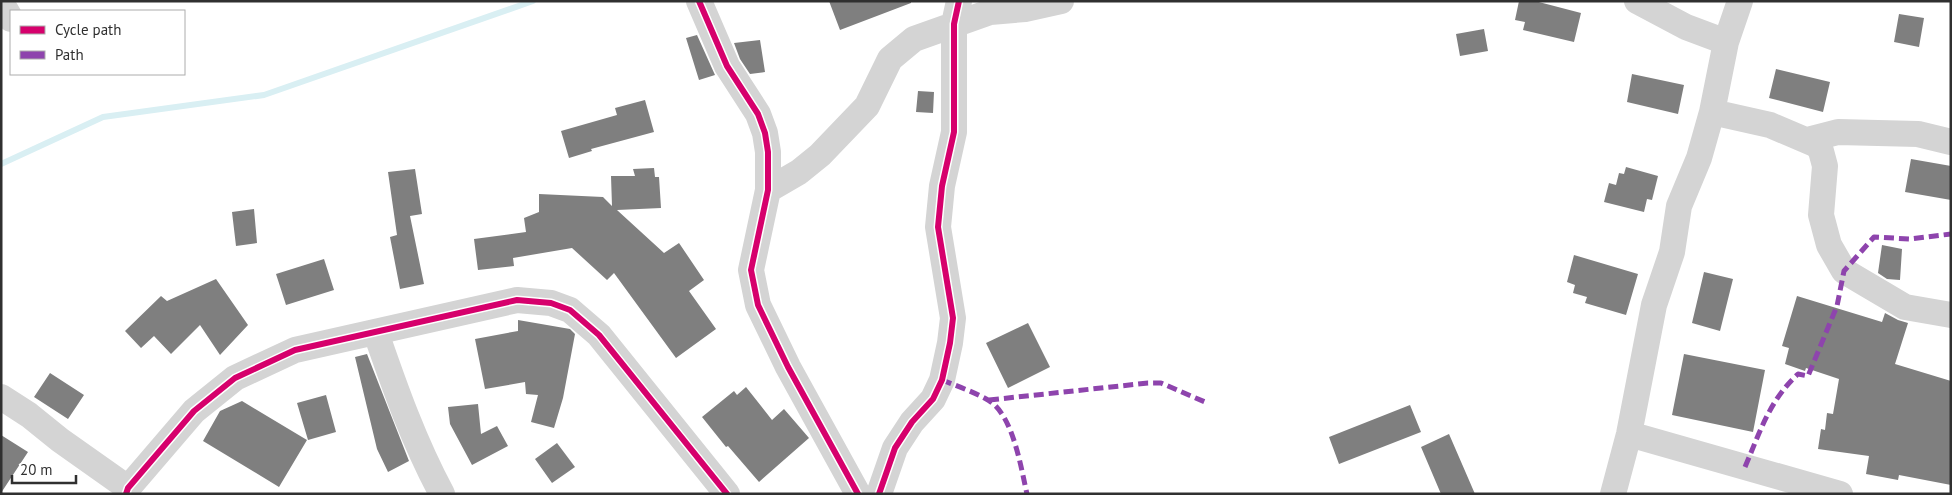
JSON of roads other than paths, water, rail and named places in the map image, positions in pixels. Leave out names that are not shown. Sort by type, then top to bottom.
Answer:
[{"type":"street","points":[[699,1],[727,66],[758,114],[768,152],[768,190],[751,270],[758,305],[788,367],[858,494]]},
{"type":"street","points":[[768,190],[799,172],[820,155],[867,106],[890,58],[914,39],[957,13],[1025,10],[1061,1]]},
{"type":"street","points":[[1637,1],[1686,27],[1726,42]]},
{"type":"street","points":[[1614,494],[1629,434],[1654,305],[1672,252],[1679,206],[1698,158],[1712,112],[1726,42],[1740,1]]},
{"type":"street","points":[[1,2],[10,17]]},
{"type":"street","points":[[879,494],[895,448],[912,422],[933,399],[942,380],[950,343],[952,318],[938,227],[942,186],[954,132],[957,13]]},
{"type":"street","points":[[1712,112],[1770,125],[1817,145],[1821,151],[1824,166],[1821,216],[1829,245],[1844,271],[1905,307],[1951,315]]},
{"type":"street","points":[[1808,140],[1838,132],[1918,134],[1951,142]]},
{"type":"street","points":[[1,397],[29,415],[127,491],[194,411],[235,378],[295,350],[517,300],[551,303],[570,310],[599,335],[727,494]]},
{"type":"street","points":[[376,333],[424,462],[442,494]]},
{"type":"street","points":[[1629,434],[1840,494]]},
{"type":"waterway","points":[[1,164],[103,117],[264,95],[533,1]]}]
